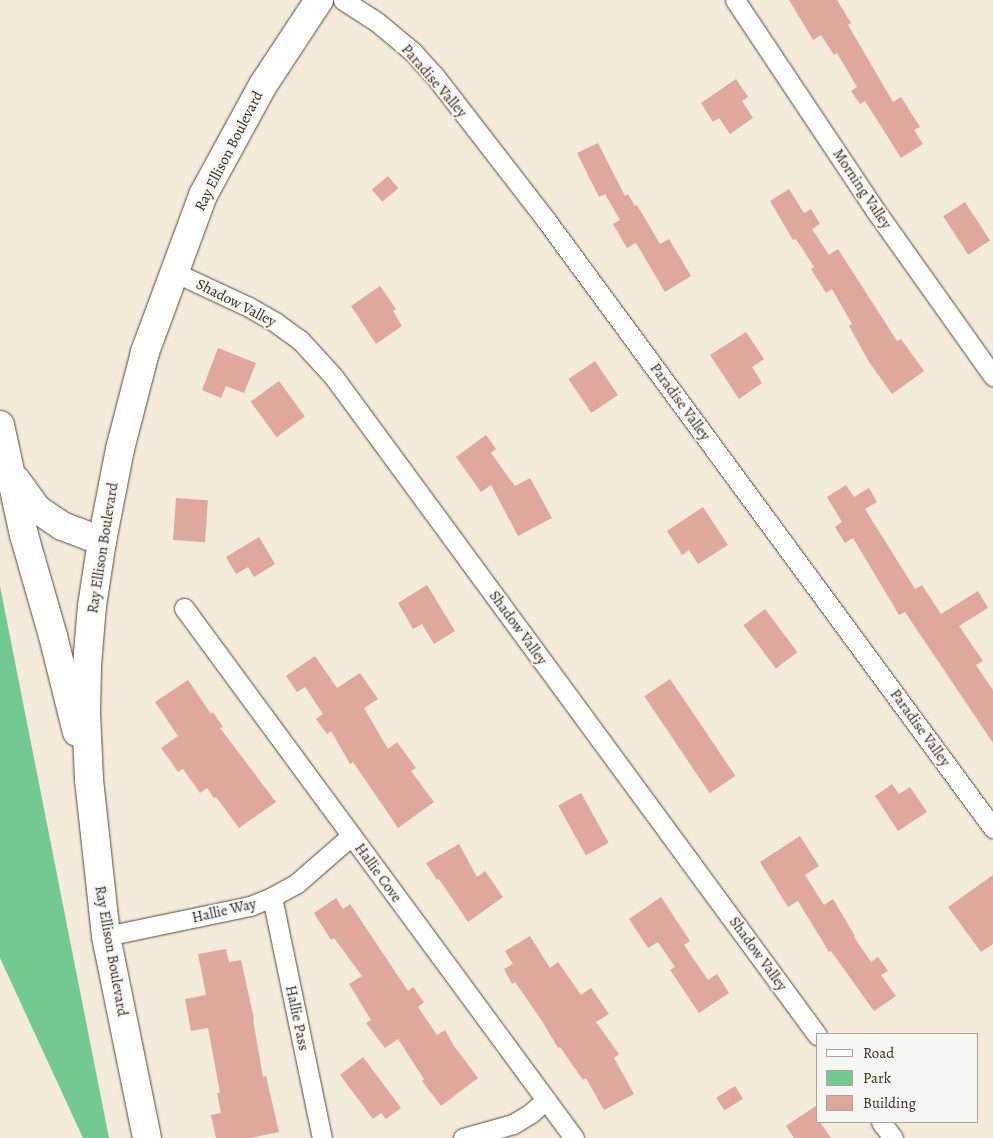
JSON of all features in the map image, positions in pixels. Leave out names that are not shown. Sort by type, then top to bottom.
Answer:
[{"type":"street","name":"Ray Ellison Boulevard","points":[[147,1138],[106,936],[89,779],[86,714],[87,665],[92,606],[120,448],[141,369],[174,272],[208,186],[263,85],[319,0]]},
{"type":"street","name":"Paradise Valley","points":[[343,0],[377,22],[413,52],[434,76],[546,220],[993,828]]},
{"type":"street","name":"Morning Valley","points":[[735,0],[875,210],[993,376]]},
{"type":"street","name":"Shadow Valley","points":[[174,272],[249,307],[275,322],[300,340],[333,376],[816,1034]]},
{"type":"street","points":[[0,426],[24,535],[89,779]]},
{"type":"street","points":[[9,469],[37,509],[62,526],[102,541]]},
{"type":"street","name":"Hallie Cove","points":[[184,608],[574,1138]]},
{"type":"street","name":"Hallie Way","points":[[106,936],[250,906],[297,884],[351,836]]},
{"type":"street","name":"Hallie Pass","points":[[272,897],[322,1138]]},
{"type":"street","points":[[463,1138],[513,1124],[531,1113],[546,1100]]},
{"type":"street","points":[[882,1123],[893,1138]]},
{"type":"green space","points":[[0,586],[109,1138],[83,1138],[0,958]]},
{"type":"building","points":[[789,0],[837,0],[851,23],[848,25],[893,102],[901,97],[920,127],[914,130],[923,144],[901,158],[865,101],[860,104],[851,91],[857,87],[837,53],[834,55],[821,35],[813,40]]},
{"type":"building","points":[[736,79],[748,97],[742,101],[753,118],[730,134],[719,118],[713,122],[701,103]]},
{"type":"building","points":[[598,143],[625,196],[628,194],[635,206],[637,205],[660,244],[669,239],[691,276],[665,292],[636,243],[627,248],[613,224],[620,220],[605,194],[599,197],[577,153]]},
{"type":"building","points":[[388,176],[398,188],[382,202],[372,189]]},
{"type":"building","points":[[789,189],[804,213],[811,209],[820,224],[812,229],[829,255],[838,249],[897,341],[901,339],[924,371],[892,394],[869,362],[849,326],[852,324],[832,289],[826,293],[811,269],[814,267],[796,239],[793,240],[770,201]]},
{"type":"building","points":[[965,202],[990,241],[968,255],[943,216]]},
{"type":"building","points":[[380,286],[396,309],[393,311],[402,326],[376,344],[351,306]]},
{"type":"building","points":[[746,332],[764,359],[752,367],[762,383],[739,399],[710,355]]},
{"type":"building","points":[[218,348],[256,363],[244,393],[226,386],[221,398],[202,390]]},
{"type":"building","points":[[595,361],[618,395],[591,413],[568,379]]},
{"type":"building","points":[[279,381],[305,417],[277,437],[251,402]]},
{"type":"building","points":[[486,435],[496,449],[491,453],[515,486],[530,478],[552,518],[518,536],[491,485],[481,492],[456,457]]},
{"type":"building","points":[[846,485],[854,497],[869,488],[877,502],[865,509],[915,589],[922,585],[941,614],[978,591],[988,608],[959,626],[983,661],[976,665],[993,690],[993,743],[905,612],[899,615],[853,538],[845,543],[835,527],[842,522],[827,497]]},
{"type":"building","points":[[176,498],[208,500],[205,542],[173,540]]},
{"type":"building","points":[[703,507],[728,545],[698,564],[689,550],[682,555],[667,531]]},
{"type":"building","points":[[259,537],[275,564],[254,577],[248,567],[236,574],[226,557]]},
{"type":"building","points":[[427,585],[455,631],[434,644],[422,624],[413,629],[398,603]]},
{"type":"building","points":[[765,609],[797,652],[776,668],[743,625]]},
{"type":"building","points":[[315,656],[337,688],[360,673],[378,699],[364,708],[388,749],[397,742],[416,768],[411,771],[434,802],[398,828],[353,762],[350,764],[331,731],[327,734],[316,719],[323,714],[305,687],[297,692],[286,676]]},
{"type":"building","points":[[670,679],[735,776],[710,793],[644,696]]},
{"type":"building","points":[[188,680],[211,714],[213,712],[223,727],[220,728],[276,802],[239,828],[216,797],[214,798],[207,788],[200,793],[183,769],[178,772],[161,748],[178,736],[155,702]]},
{"type":"building","points":[[892,784],[899,794],[910,787],[927,812],[898,831],[875,796]]},
{"type":"building","points":[[581,793],[609,843],[586,855],[558,806]]},
{"type":"building","points":[[800,836],[819,866],[805,875],[824,905],[833,899],[854,937],[871,962],[878,957],[888,971],[881,975],[896,996],[874,1011],[831,951],[829,952],[798,901],[788,907],[760,862]]},
{"type":"building","points":[[459,844],[477,877],[485,871],[503,897],[468,922],[426,863]]},
{"type":"building","points":[[993,875],[993,944],[981,952],[948,907]]},
{"type":"building","points":[[661,897],[690,941],[684,945],[708,980],[717,974],[729,993],[699,1013],[670,970],[675,967],[658,942],[648,948],[629,919]]},
{"type":"building","points":[[336,898],[343,909],[350,904],[408,991],[413,987],[424,1002],[418,1007],[437,1035],[445,1030],[454,1046],[478,1078],[441,1106],[422,1081],[424,1079],[398,1039],[385,1048],[366,1023],[371,1020],[349,984],[362,976],[334,938],[331,940],[314,913]]},
{"type":"building","points":[[530,936],[550,968],[558,962],[581,995],[591,988],[609,1014],[596,1022],[619,1054],[614,1058],[634,1094],[604,1110],[586,1078],[583,1080],[560,1047],[558,1048],[515,982],[512,984],[504,969],[513,964],[505,951]]},
{"type":"building","points":[[226,949],[229,962],[241,960],[254,1019],[263,1077],[266,1076],[279,1132],[250,1138],[216,1138],[211,1115],[221,1113],[217,1093],[220,1093],[208,1028],[191,1031],[185,999],[206,995],[198,954]]},
{"type":"building","points":[[363,1057],[401,1108],[386,1119],[381,1113],[373,1119],[340,1075]]},
{"type":"building","points":[[735,1086],[743,1099],[724,1110],[716,1098]]},
{"type":"building","points":[[816,1106],[816,1123],[821,1123],[831,1138],[794,1138],[786,1126]]}]
